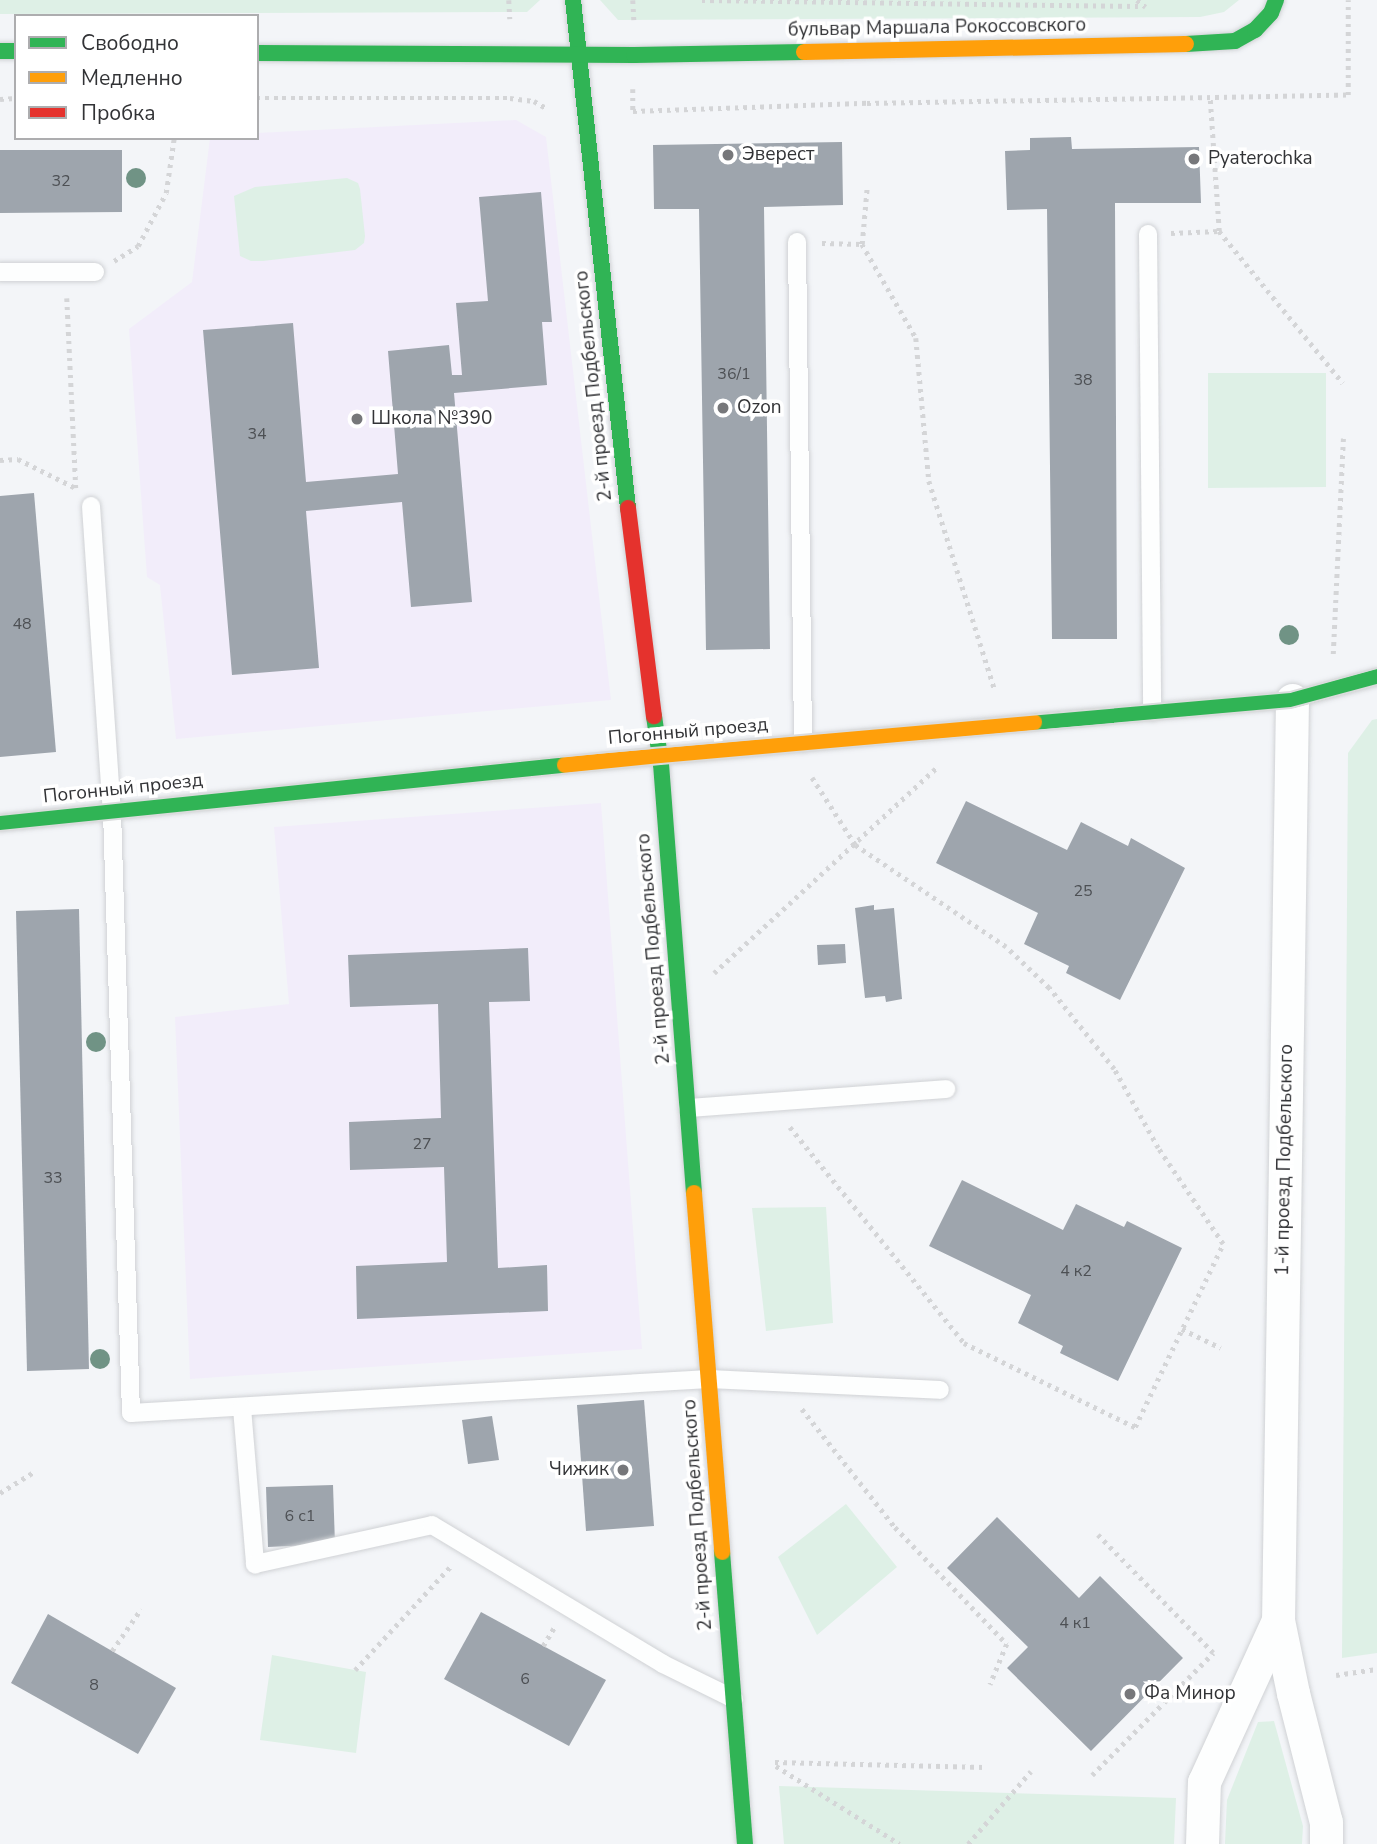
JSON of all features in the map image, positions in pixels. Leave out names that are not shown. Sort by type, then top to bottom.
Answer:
[{"type":"street","points":[[573,0],[579,54]]},
{"type":"street","name":"бульвар Маршала Рокоссовского","points":[[259,53],[579,54],[1209,44],[1235,41],[1255,30],[1271,13],[1276,0]]},
{"type":"street","name":"2-й проезд Подбельского","points":[[579,54],[636,582],[660,755],[745,1844]]},
{"type":"street","name":"Погонный проезд","points":[[0,823],[660,755],[1292,700],[1377,677]]},
{"type":"street","name":"1-й проезд Подбельского","points":[[1292,700],[1278,1620],[1293,1693],[1326,1822],[1326,1844]]},
{"type":"street","name":"1-й проезд Подбельского","points":[[1202,1844],[1204,1782],[1241,1695],[1278,1620]]},
{"type":"street","points":[[1241,1695],[1256,1679],[1267,1677],[1277,1679],[1293,1693]]},
{"type":"lane","points":[[1149,234],[1152,712]]},
{"type":"lane","points":[[797,242],[803,743]]},
{"type":"lane","points":[[0,272],[95,272]]},
{"type":"lane","points":[[91,506],[113,812],[131,1413],[709,1379],[940,1390]]},
{"type":"lane","points":[[688,1108],[946,1089]]},
{"type":"lane","points":[[242,1408],[255,1563],[432,1525],[663,1664],[734,1699]]},
{"type":"path","points":[[500,0],[509,3],[510,19]]},
{"type":"path","points":[[633,0],[634,22]]},
{"type":"path","points":[[702,0],[1158,7]]},
{"type":"path","points":[[1137,0],[1146,6]]},
{"type":"path","points":[[633,111],[867,103],[1348,95],[1348,0]]},
{"type":"path","points":[[259,98],[510,98],[534,101],[554,112]]},
{"type":"path","points":[[1210,98],[1219,231],[1343,383]]},
{"type":"path","points":[[95,272],[138,246],[166,193],[174,140]]},
{"type":"path","points":[[867,187],[862,244],[916,338],[929,481],[997,690]]},
{"type":"path","points":[[1149,234],[1219,231]]},
{"type":"path","points":[[797,242],[862,244]]},
{"type":"path","points":[[66,272],[75,487]]},
{"type":"path","points":[[1332,688],[1343,438]]},
{"type":"path","points":[[0,460],[18,459],[75,487],[91,506]]},
{"type":"path","points":[[705,982],[940,764]]},
{"type":"path","points":[[769,1101],[964,1343],[1135,1427],[1223,1244],[1158,1148],[1114,1069],[1049,988],[1006,947],[855,845],[806,770]]},
{"type":"path","points":[[1182,1329],[1221,1348]]},
{"type":"path","points":[[780,1383],[895,1527],[1007,1644],[990,1685]]},
{"type":"path","points":[[0,1493],[33,1472]]},
{"type":"path","points":[[1092,1775],[1213,1653],[1098,1535]]},
{"type":"path","points":[[355,1670],[469,1547]]},
{"type":"path","points":[[112,1651],[141,1609]]},
{"type":"path","points":[[1336,1675],[1377,1669]]},
{"type":"path","points":[[900,1844],[769,1762],[984,1768]]},
{"type":"path","points":[[968,1844],[1031,1771]]},
{"type":"shaded area","name":"Школа №390","points":[[516,120],[546,137],[611,700],[176,739],[160,585],[147,577],[129,329],[192,282],[210,140],[259,140],[259,133]]},
{"type":"shaded area","points":[[601,803],[642,1349],[190,1379],[175,1017],[289,1004],[274,827]]},
{"type":"green space","points":[[0,0],[540,0],[527,12],[0,14]]},
{"type":"green space","points":[[600,0],[1239,0],[1224,12],[1200,17],[618,20]]},
{"type":"green space","points":[[347,178],[358,183],[360,189],[365,236],[364,243],[355,250],[263,261],[251,261],[240,256],[234,196],[255,187]]},
{"type":"green space","points":[[1208,373],[1326,373],[1326,487],[1208,488]]},
{"type":"green space","points":[[1377,719],[1377,1653],[1342,1658],[1348,753],[1372,720]]},
{"type":"green space","points":[[826,1207],[833,1323],[766,1331],[752,1208]]},
{"type":"green space","points":[[846,1504],[897,1567],[817,1635],[778,1557]]},
{"type":"green space","points":[[272,1655],[366,1672],[356,1753],[260,1740]]},
{"type":"green space","points":[[1274,1721],[1303,1826],[1302,1844],[1225,1844],[1227,1800],[1258,1722]]},
{"type":"green space","points":[[779,1786],[1176,1798],[1174,1844],[784,1844]]},
{"type":"building","points":[[1071,137],[1072,149],[1199,147],[1201,203],[1115,203],[1117,639],[1052,639],[1047,209],[1007,210],[1005,151],[1030,150],[1030,138]]},
{"type":"building","points":[[842,142],[843,205],[764,207],[770,649],[706,650],[699,209],[654,209],[653,145]]},
{"type":"building","points":[[0,150],[122,150],[122,212],[0,213]]},
{"type":"building","points":[[541,192],[552,322],[542,322],[547,385],[454,393],[472,602],[411,607],[402,502],[306,511],[319,668],[232,675],[203,330],[293,323],[306,482],[398,474],[388,351],[449,345],[452,375],[462,375],[456,303],[488,301],[479,197]]},
{"type":"building","points":[[34,493],[56,752],[0,757],[0,496]]},
{"type":"building","points":[[966,801],[1067,850],[1081,822],[1128,846],[1131,838],[1185,868],[1120,1000],[1066,973],[1069,966],[1024,944],[1038,913],[936,863]]},
{"type":"building","points":[[874,905],[874,910],[894,908],[902,999],[886,1002],[885,996],[865,998],[855,908]]},
{"type":"building","points":[[79,909],[89,1369],[27,1371],[16,911]]},
{"type":"building","points":[[845,944],[846,963],[818,965],[817,945]]},
{"type":"building","points":[[528,948],[530,1001],[489,1002],[498,1268],[547,1265],[548,1311],[357,1319],[356,1266],[447,1262],[444,1167],[350,1170],[349,1122],[441,1118],[438,1004],[350,1007],[348,955]]},
{"type":"building","points":[[962,1180],[1063,1230],[1076,1204],[1124,1227],[1127,1221],[1182,1248],[1118,1381],[1060,1353],[1063,1346],[1018,1323],[1031,1295],[929,1246]]},
{"type":"building","points":[[644,1400],[654,1526],[586,1531],[577,1405]]},
{"type":"building","points":[[492,1416],[499,1460],[468,1464],[462,1420]]},
{"type":"building","points":[[333,1485],[335,1544],[268,1547],[266,1487]]},
{"type":"building","points":[[997,1517],[1079,1598],[1100,1576],[1183,1658],[1091,1751],[1007,1668],[1028,1647],[947,1568]]},
{"type":"building","points":[[481,1612],[606,1680],[569,1746],[444,1679]]},
{"type":"building","points":[[48,1614],[176,1688],[138,1754],[11,1683]]},
{"type":"tram line","points":[[0,815],[607,752],[1290,692],[1377,668]]},
{"type":"tram line","points":[[0,831],[661,764],[1291,708],[1377,685]]},
{"type":"traffic: fast","points":[[573,0],[628,508]]},
{"type":"traffic: fast","points":[[1186,44],[1235,41],[1255,30],[1271,13],[1276,0]]},
{"type":"traffic: fast","points":[[0,51],[14,51]]},
{"type":"traffic: fast","points":[[259,53],[634,55],[804,52]]},
{"type":"traffic: fast","points":[[1034,722],[1292,700],[1377,677]]},
{"type":"traffic: fast","points":[[654,716],[661,764],[694,1193]]},
{"type":"traffic: fast","points":[[0,823],[565,765]]},
{"type":"traffic: fast","points":[[722,1552],[745,1844]]},
{"type":"traffic: slow","points":[[804,52],[1186,44]]},
{"type":"traffic: slow","points":[[565,765],[1034,722]]},
{"type":"traffic: slow","points":[[694,1193],[722,1552]]},
{"type":"traffic: jam","points":[[628,508],[654,716]]},
{"type":"place","name":"Эверест","points":[[728,155]]},
{"type":"place","name":"Pyaterochka","points":[[1194,159]]},
{"type":"place","name":"Ozon","points":[[723,408]]},
{"type":"place","name":"Школа №390","points":[[357,419]]},
{"type":"place","name":"Чижик","points":[[623,1470]]},
{"type":"place","name":"Фа Минор","points":[[1130,1694]]}]
